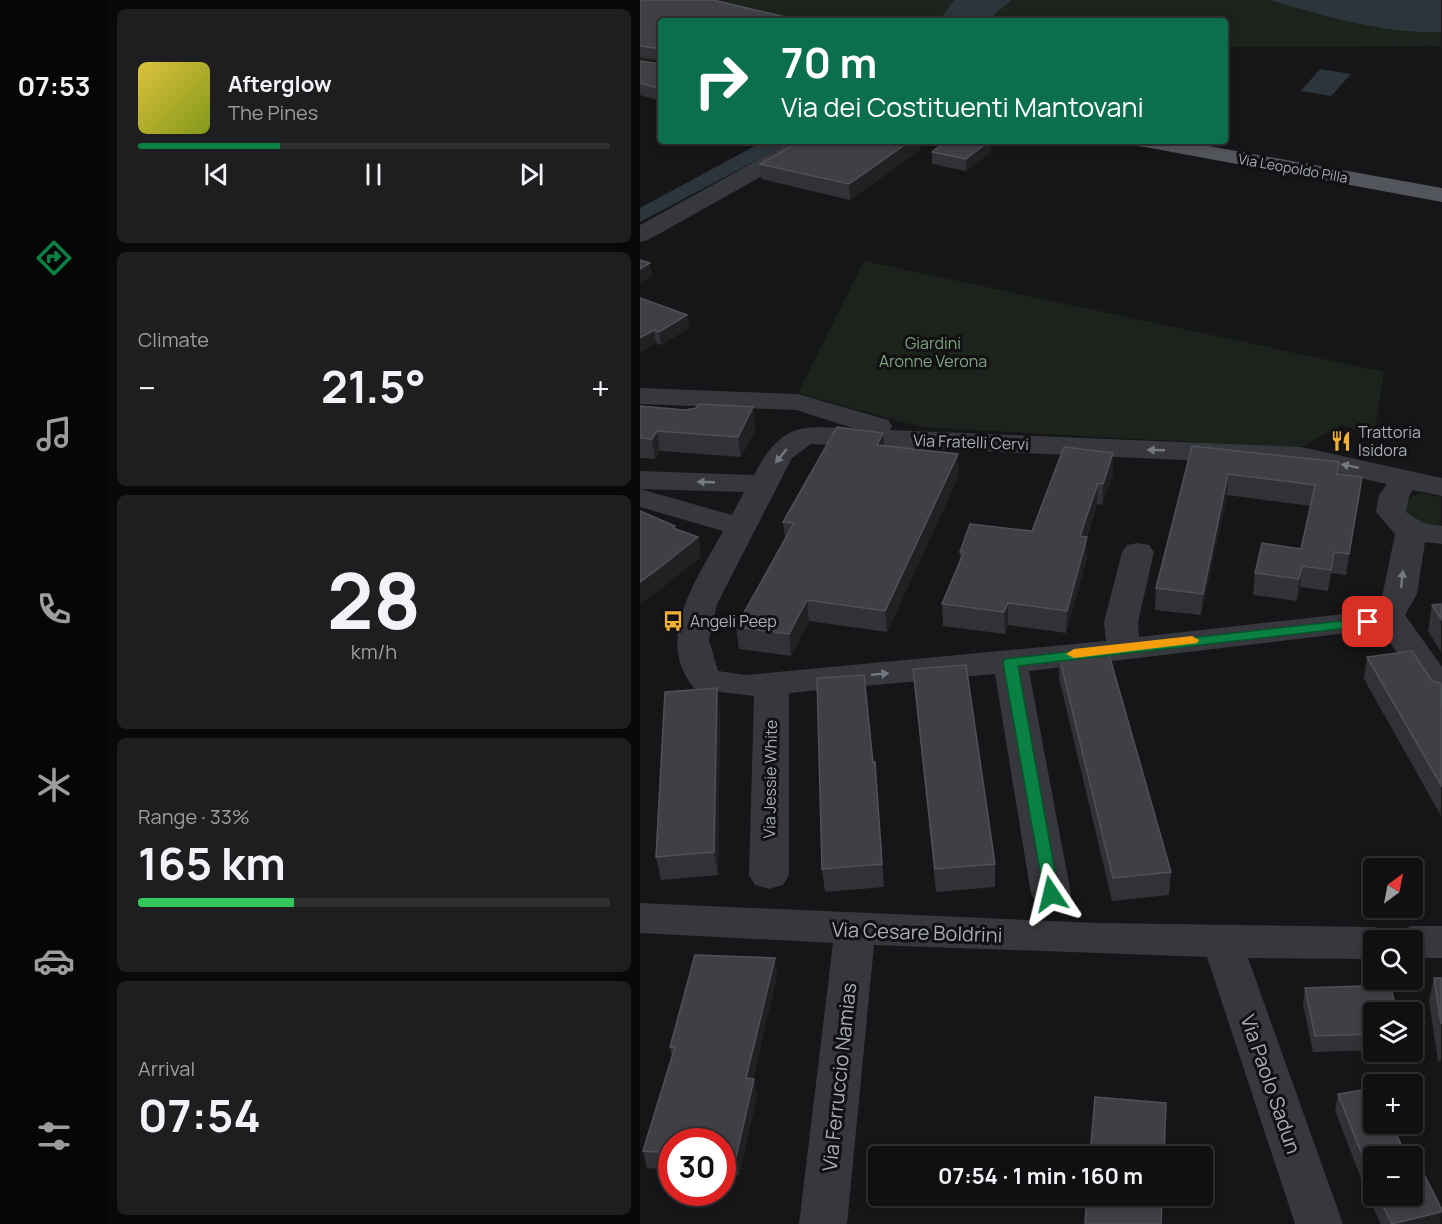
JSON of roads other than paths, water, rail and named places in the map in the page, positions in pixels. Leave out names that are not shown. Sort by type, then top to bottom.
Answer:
[{"type":"main road","name":"Via Leopoldo Pilla","points":[[1161,144],[1441,195]]},
{"type":"street","points":[[640,235],[803,144]]},
{"type":"street","points":[[640,396],[798,402],[925,440]]},
{"type":"street","points":[[798,402],[809,416],[805,435],[780,453],[704,598],[697,618],[692,640],[700,673],[707,681],[722,685],[772,684],[1010,662],[1368,622],[1387,613],[1400,600],[1405,552],[1426,533]]},
{"type":"street","name":"Via Fratelli Cervi","points":[[805,435],[1301,456],[1441,487]]},
{"type":"street","points":[[1407,478],[1394,495],[1391,512],[1398,524],[1426,533]]},
{"type":"street","points":[[640,480],[764,484]]},
{"type":"street","points":[[640,498],[742,527]]},
{"type":"street","points":[[1123,648],[1121,622],[1138,552]]},
{"type":"street","points":[[1387,613],[1441,694]]},
{"type":"street","points":[[1010,662],[1051,894]]},
{"type":"street","name":"Via Jessie White","points":[[769,875],[772,684]]},
{"type":"street","name":"Via Cesare Boldrini","points":[[640,918],[854,930],[1223,944],[1363,943]]},
{"type":"street","name":"Via Ferruccio Namias","points":[[823,1224],[854,930]]},
{"type":"street","points":[[1423,942],[1441,942]]},
{"type":"street","name":"Via Paolo Sadun","points":[[1223,944],[1319,1224]]},
{"type":"waterway","points":[[640,216],[772,144]]},
{"type":"place","name":"Trattoria Isidora","points":[[1341,441]]},
{"type":"place","name":"Angeli Peep","points":[[673,621]]},
{"type":"park label","name":"Giardini Aronne Verona","points":[[933,352]]}]
